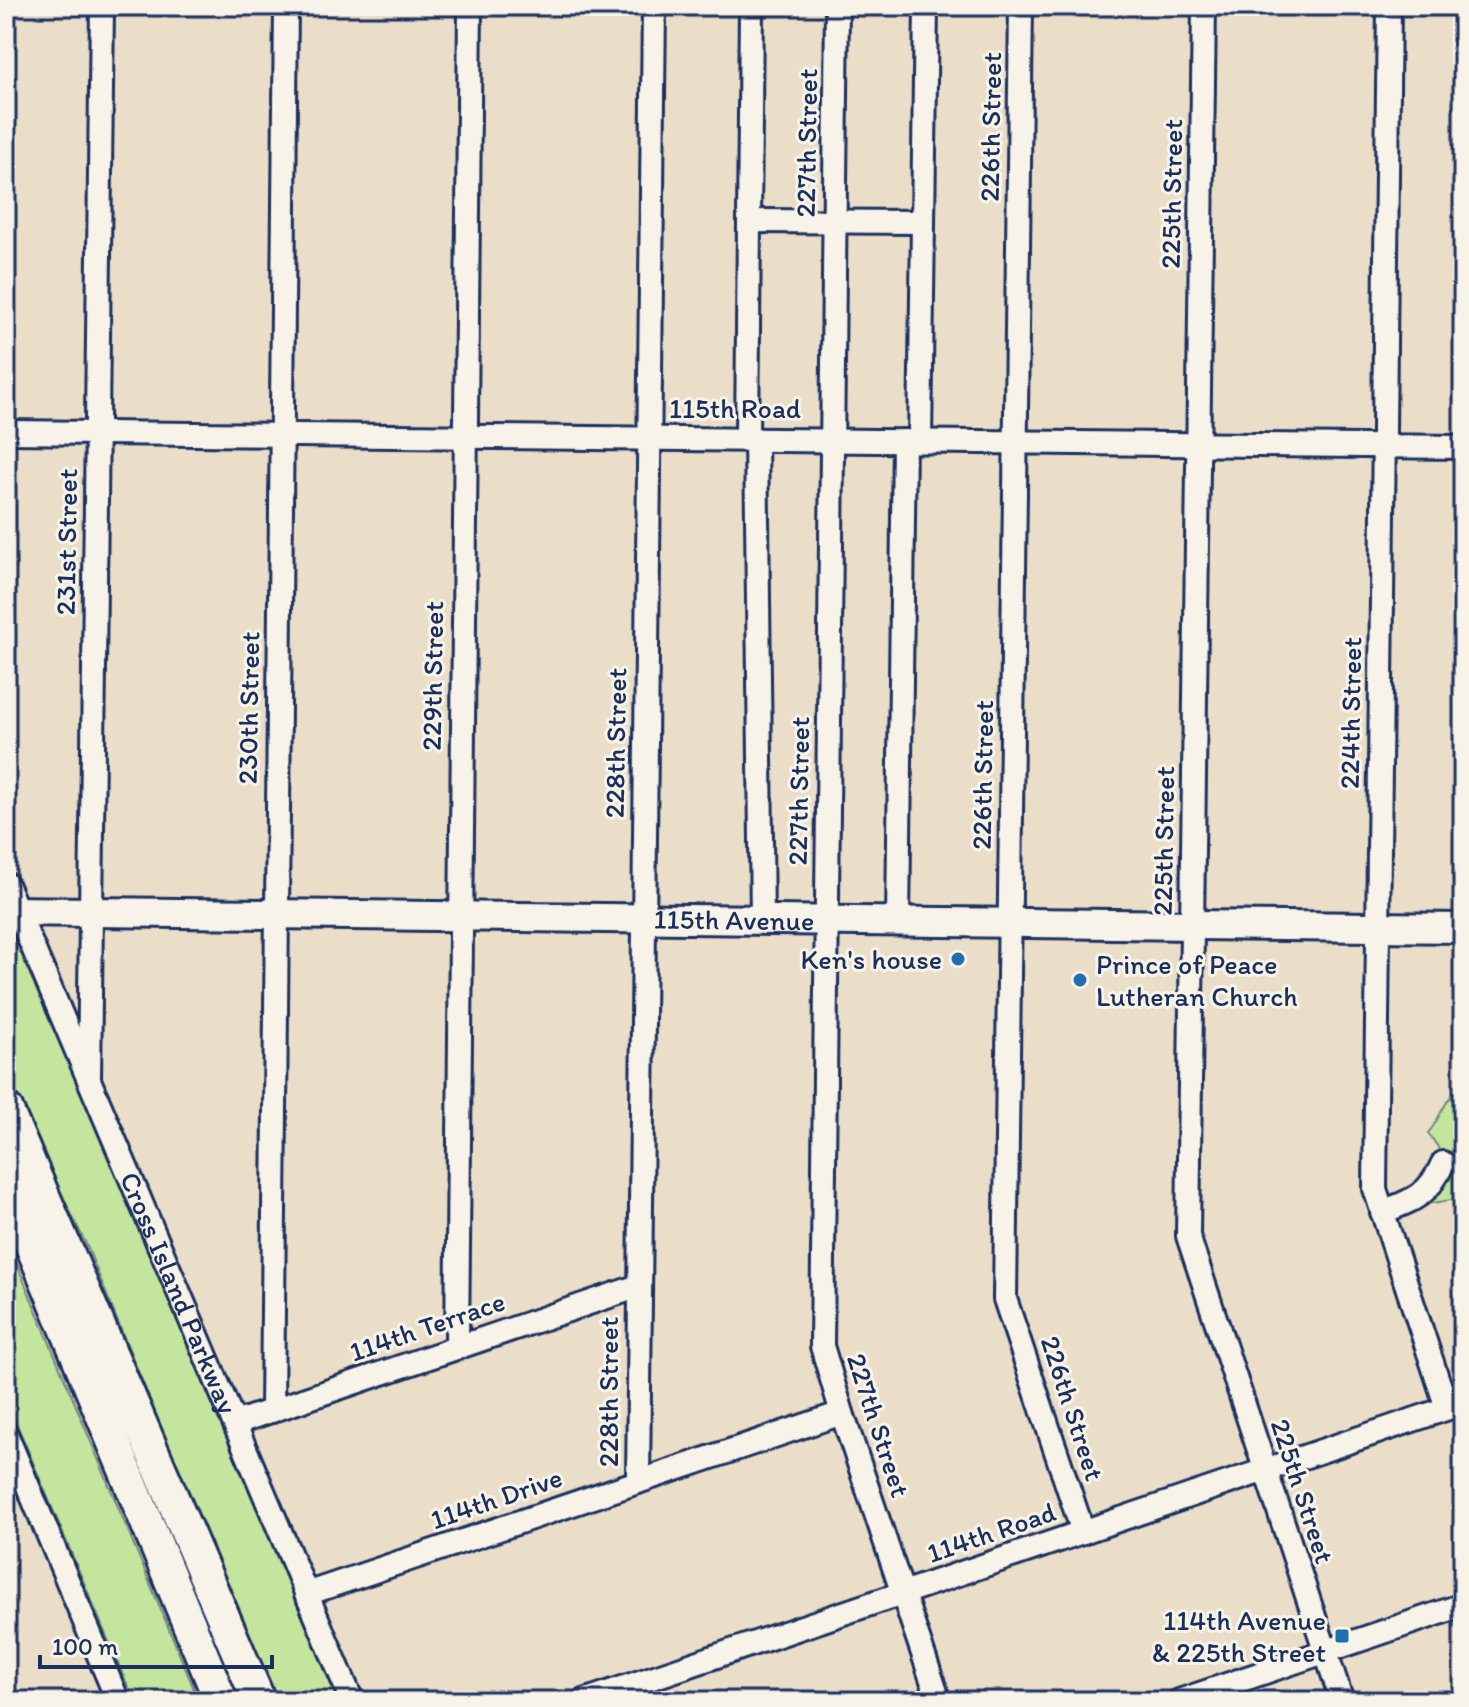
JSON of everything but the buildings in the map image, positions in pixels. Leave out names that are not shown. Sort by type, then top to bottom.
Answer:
[{"type":"highway","points":[[6,1109],[259,1701]]},
{"type":"highway","points":[[6,1183],[221,1701]]},
{"type":"main road","name":"115th Avenue","points":[[12,911],[1463,928]]},
{"type":"street","name":"231st Street","points":[[89,1080],[102,6]]},
{"type":"street","name":"230th Street","points":[[272,1411],[286,6]]},
{"type":"street","name":"229th Street","points":[[457,1347],[470,6]]},
{"type":"street","name":"228th Street","points":[[638,1482],[654,6]]},
{"type":"street","points":[[751,6],[749,221],[762,919]]},
{"type":"street","name":"227th Street","points":[[837,6],[822,1346],[939,1701]]},
{"type":"street","points":[[898,921],[912,441],[923,222],[926,6]]},
{"type":"street","name":"226th Street","points":[[1021,6],[1005,1299],[1083,1532]]},
{"type":"street","name":"225th Street","points":[[1204,6],[1188,1236],[1342,1701]]},
{"type":"street","name":"224th Street","points":[[1389,6],[1375,1189],[1455,1406]]},
{"type":"street","points":[[749,221],[923,222]]},
{"type":"street","name":"115th Road","points":[[6,432],[1463,447]]},
{"type":"street","name":"Cross Island Parkway","points":[[6,884],[12,911],[89,1080],[352,1701]]},
{"type":"street","points":[[1382,1212],[1427,1191],[1443,1163]]},
{"type":"street","name":"114th Terrace","points":[[235,1423],[639,1286]]},
{"type":"street","name":"114th Road","points":[[584,1701],[1455,1406]]},
{"type":"street","name":"114th Drive","points":[[306,1594],[842,1413]]},
{"type":"street","points":[[6,1434],[118,1701]]},
{"type":"street","points":[[1179,1701],[1463,1605]]},
{"type":"green space","points":[[6,936],[13,938],[27,961],[341,1701],[273,1701],[86,1244],[6,1081]]},
{"type":"green space","points":[[1463,1088],[1463,1131],[1459,1143],[1464,1167],[1463,1198],[1427,1204],[1446,1183],[1438,1147],[1428,1133],[1447,1101]]},
{"type":"green space","points":[[6,1238],[199,1701],[134,1701],[6,1399]]},
{"type":"place","name":"Ken's house","points":[[958,959]]},
{"type":"place","name":"Prince of Peace Lutheran Church","points":[[1080,980]]},
{"type":"place","name":"114th Avenue & 225th Street","points":[[1342,1636]]}]
